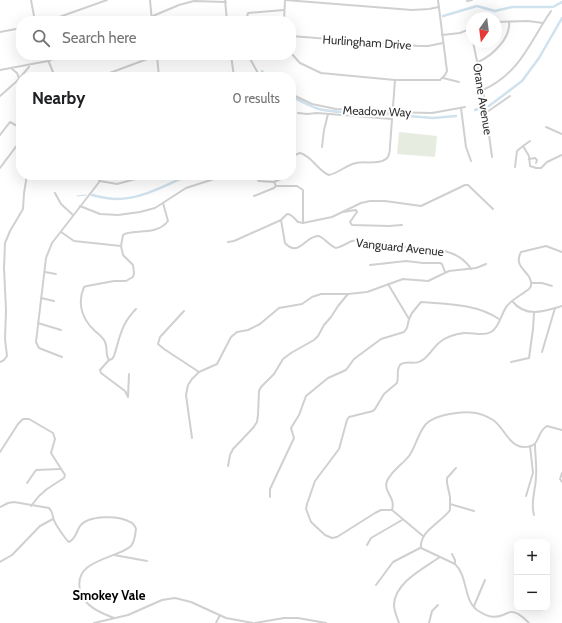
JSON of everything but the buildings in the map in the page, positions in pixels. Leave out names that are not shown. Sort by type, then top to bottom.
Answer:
[{"type":"street","points":[[31,0],[34,16]]},
{"type":"street","points":[[62,16],[107,0]]},
{"type":"street","points":[[150,0],[152,16],[179,5],[194,1],[225,1],[226,16]]},
{"type":"street","points":[[284,16],[285,0],[412,10],[439,7]]},
{"type":"street","points":[[438,0],[447,71],[443,78]]},
{"type":"street","points":[[467,1],[472,0]]},
{"type":"street","points":[[247,16],[248,13],[284,10]]},
{"type":"street","points":[[483,90],[507,76],[516,66],[551,11]]},
{"type":"street","points":[[502,22],[528,21],[543,23]]},
{"type":"street","points":[[478,62],[489,56],[503,41],[509,30],[509,22]]},
{"type":"street","points":[[0,32],[16,29]]},
{"type":"street","points":[[442,35],[460,33],[466,30]]},
{"type":"street","name":"Hurlingham Drive","points":[[296,36],[419,46],[443,43]]},
{"type":"street","name":"Orane Avenue","points":[[474,48],[487,112],[492,157]]},
{"type":"street","points":[[296,59],[308,68],[321,73],[395,80],[436,80],[443,78],[459,82]]},
{"type":"street","points":[[0,70],[30,66],[52,60]]},
{"type":"street","points":[[112,72],[144,60]]},
{"type":"street","points":[[157,60],[159,72]]},
{"type":"street","points":[[232,60],[234,72]]},
{"type":"street","points":[[251,60],[258,72]]},
{"type":"street","points":[[48,62],[53,72]]},
{"type":"street","points":[[24,72],[30,66]]},
{"type":"street","points":[[10,69],[17,72]]},
{"type":"street","points":[[296,155],[300,153],[305,154],[323,172],[329,175],[357,163],[386,159],[389,156],[395,80]]},
{"type":"street","points":[[0,96],[16,81]]},
{"type":"street","name":"Meadow Way","points":[[296,96],[312,104],[328,109],[432,112],[465,107]]},
{"type":"street","points":[[487,112],[510,96]]},
{"type":"street","points":[[461,108],[466,147],[470,161]]},
{"type":"street","points":[[298,113],[317,113],[392,119]]},
{"type":"street","points":[[322,147],[328,114]]},
{"type":"street","points":[[0,135],[10,122],[16,125]]},
{"type":"street","points":[[546,127],[562,134]]},
{"type":"street","points":[[515,167],[517,151],[530,141]]},
{"type":"street","points":[[523,146],[529,156],[530,166],[536,168],[541,168],[547,162],[562,155]]},
{"type":"street","points":[[0,168],[16,150]]},
{"type":"street","points":[[529,159],[535,158],[537,160],[536,163]]},
{"type":"street","points":[[0,362],[7,356],[5,339],[5,243],[23,209],[26,180]]},
{"type":"street","points":[[62,357],[39,348],[36,342],[46,258],[52,243],[100,181],[117,184],[132,180]]},
{"type":"street","points":[[80,206],[100,214],[118,215],[140,212],[155,208],[186,188],[212,180]]},
{"type":"street","points":[[266,180],[274,182],[279,180]]},
{"type":"street","points":[[274,182],[276,186]]},
{"type":"street","points":[[228,242],[234,241],[281,220],[287,214],[292,215],[298,222],[303,223],[332,217],[361,203],[376,200],[421,206],[465,185],[468,185],[493,209]]},
{"type":"street","points":[[254,196],[276,186],[298,186],[302,188],[303,223]]},
{"type":"street","points":[[55,193],[62,204],[73,215]]},
{"type":"street","points":[[109,360],[107,357],[105,342],[84,316],[81,304],[84,287],[114,281],[126,281],[133,277],[133,264],[123,255],[121,246],[123,236],[125,233],[150,231],[167,223],[164,202]]},
{"type":"street","points":[[340,213],[356,210],[357,212],[350,222],[352,225],[402,225]]},
{"type":"street","name":"Vanguard Avenue","points":[[281,220],[285,243],[290,248],[296,248],[318,236],[321,236],[328,244],[336,248],[358,240],[386,246],[435,249],[460,257],[471,269]]},
{"type":"street","points":[[61,232],[74,242],[121,246]]},
{"type":"street","points":[[532,283],[519,264],[518,260],[521,252],[546,246],[562,252]]},
{"type":"street","points":[[370,265],[406,261],[440,263],[442,264],[445,272]]},
{"type":"street","points":[[192,438],[186,395],[189,382],[199,372],[217,364],[231,336],[237,332],[248,330],[260,324],[280,308],[302,304],[312,297],[321,294],[366,292],[403,279],[428,281],[445,272],[456,269],[471,269],[486,264]]},
{"type":"street","points":[[45,272],[56,274]]},
{"type":"street","points":[[532,283],[542,283],[552,286]]},
{"type":"street","points":[[423,536],[402,520],[392,510],[381,510],[341,535],[332,538],[325,535],[312,522],[306,509],[315,482],[339,449],[347,420],[350,417],[368,413],[375,409],[384,394],[397,383],[399,366],[404,363],[415,363],[422,360],[430,354],[440,342],[450,337],[464,333],[478,335],[492,332],[507,305],[529,289],[532,283]]},
{"type":"street","points":[[388,284],[409,319]]},
{"type":"street","points":[[228,466],[233,449],[257,422],[259,391],[261,387],[274,374],[283,359],[318,336],[324,325],[348,294]]},
{"type":"street","points":[[41,298],[54,301]]},
{"type":"street","points":[[270,497],[270,489],[294,438],[291,428],[292,424],[299,414],[306,396],[328,378],[346,370],[354,359],[381,339],[404,332],[407,328],[412,313],[422,302],[466,306],[493,315],[500,320]]},
{"type":"street","points":[[513,302],[522,310],[534,313],[562,306]]},
{"type":"street","points":[[542,352],[555,308]]},
{"type":"street","points":[[129,374],[128,397],[125,391],[101,373],[100,370],[114,356],[125,322],[136,309]]},
{"type":"street","points":[[184,311],[160,337],[158,344],[199,372]]},
{"type":"street","points":[[511,362],[526,360],[530,356],[534,313]]},
{"type":"street","points":[[38,323],[62,330]]},
{"type":"street","points":[[392,510],[393,501],[386,487],[388,480],[397,466],[410,455],[423,428],[433,419],[441,416],[476,413],[494,421],[510,440],[518,446],[524,447],[535,444]]},
{"type":"street","points":[[0,452],[21,420],[29,419],[53,433],[55,439],[51,453],[65,473],[64,478],[43,492],[31,506]]},
{"type":"street","points":[[534,515],[532,502],[536,477],[535,444],[546,426],[562,430]]},
{"type":"street","points":[[526,496],[533,473],[530,446]]},
{"type":"street","points":[[421,548],[420,544],[423,536],[450,510],[450,498],[446,483],[447,478],[456,468]]},
{"type":"street","points":[[27,483],[36,470],[61,469]]},
{"type":"street","points":[[562,473],[560,479],[562,482]]},
{"type":"street","points":[[0,507],[14,502],[49,508],[52,511],[53,518],[65,539],[69,542],[72,540],[80,526],[87,521],[103,517],[123,519],[130,522],[136,529],[134,541],[126,549],[90,566],[82,574],[78,584],[80,594],[87,603],[99,612],[114,618]]},
{"type":"street","points":[[450,504],[474,511]]},
{"type":"street","points":[[0,562],[12,555],[40,526],[53,518]]},
{"type":"street","points":[[367,545],[371,538],[402,520]]},
{"type":"street","points":[[421,548],[455,564],[459,568],[470,600],[474,606],[485,615],[497,618],[514,612],[529,623]]},
{"type":"street","points":[[376,585],[393,562],[421,548]]},
{"type":"street","points":[[113,554],[147,561]]},
{"type":"street","points":[[452,554],[455,564]]},
{"type":"street","points":[[399,623],[394,607],[394,600],[397,594],[410,577],[440,557]]},
{"type":"street","points":[[474,606],[486,580]]},
{"type":"street","points":[[94,623],[128,616],[162,600],[175,598],[191,602],[226,618],[254,623],[284,618],[298,618],[326,623]]},
{"type":"street","points":[[429,623],[432,611],[438,605]]},
{"type":"street","points":[[216,623],[220,615]]},
{"type":"shaded area","points":[[399,132],[437,136],[435,157],[397,154]]},
{"type":"waterway","points":[[443,16],[477,6],[495,11],[512,7],[553,7],[562,2]]},
{"type":"waterway","points":[[489,106],[522,81],[539,58],[562,18]]},
{"type":"waterway","points":[[296,99],[319,109],[328,111],[390,114]]},
{"type":"waterway","points":[[475,110],[483,107]]},
{"type":"waterway","points":[[396,115],[433,118],[456,116]]},
{"type":"waterway","points":[[92,195],[114,199],[136,197],[178,180]]},
{"type":"waterway","points":[[77,196],[86,195]]},
{"type":"district","name":"Smokey Vale","points":[[109,595]]}]
